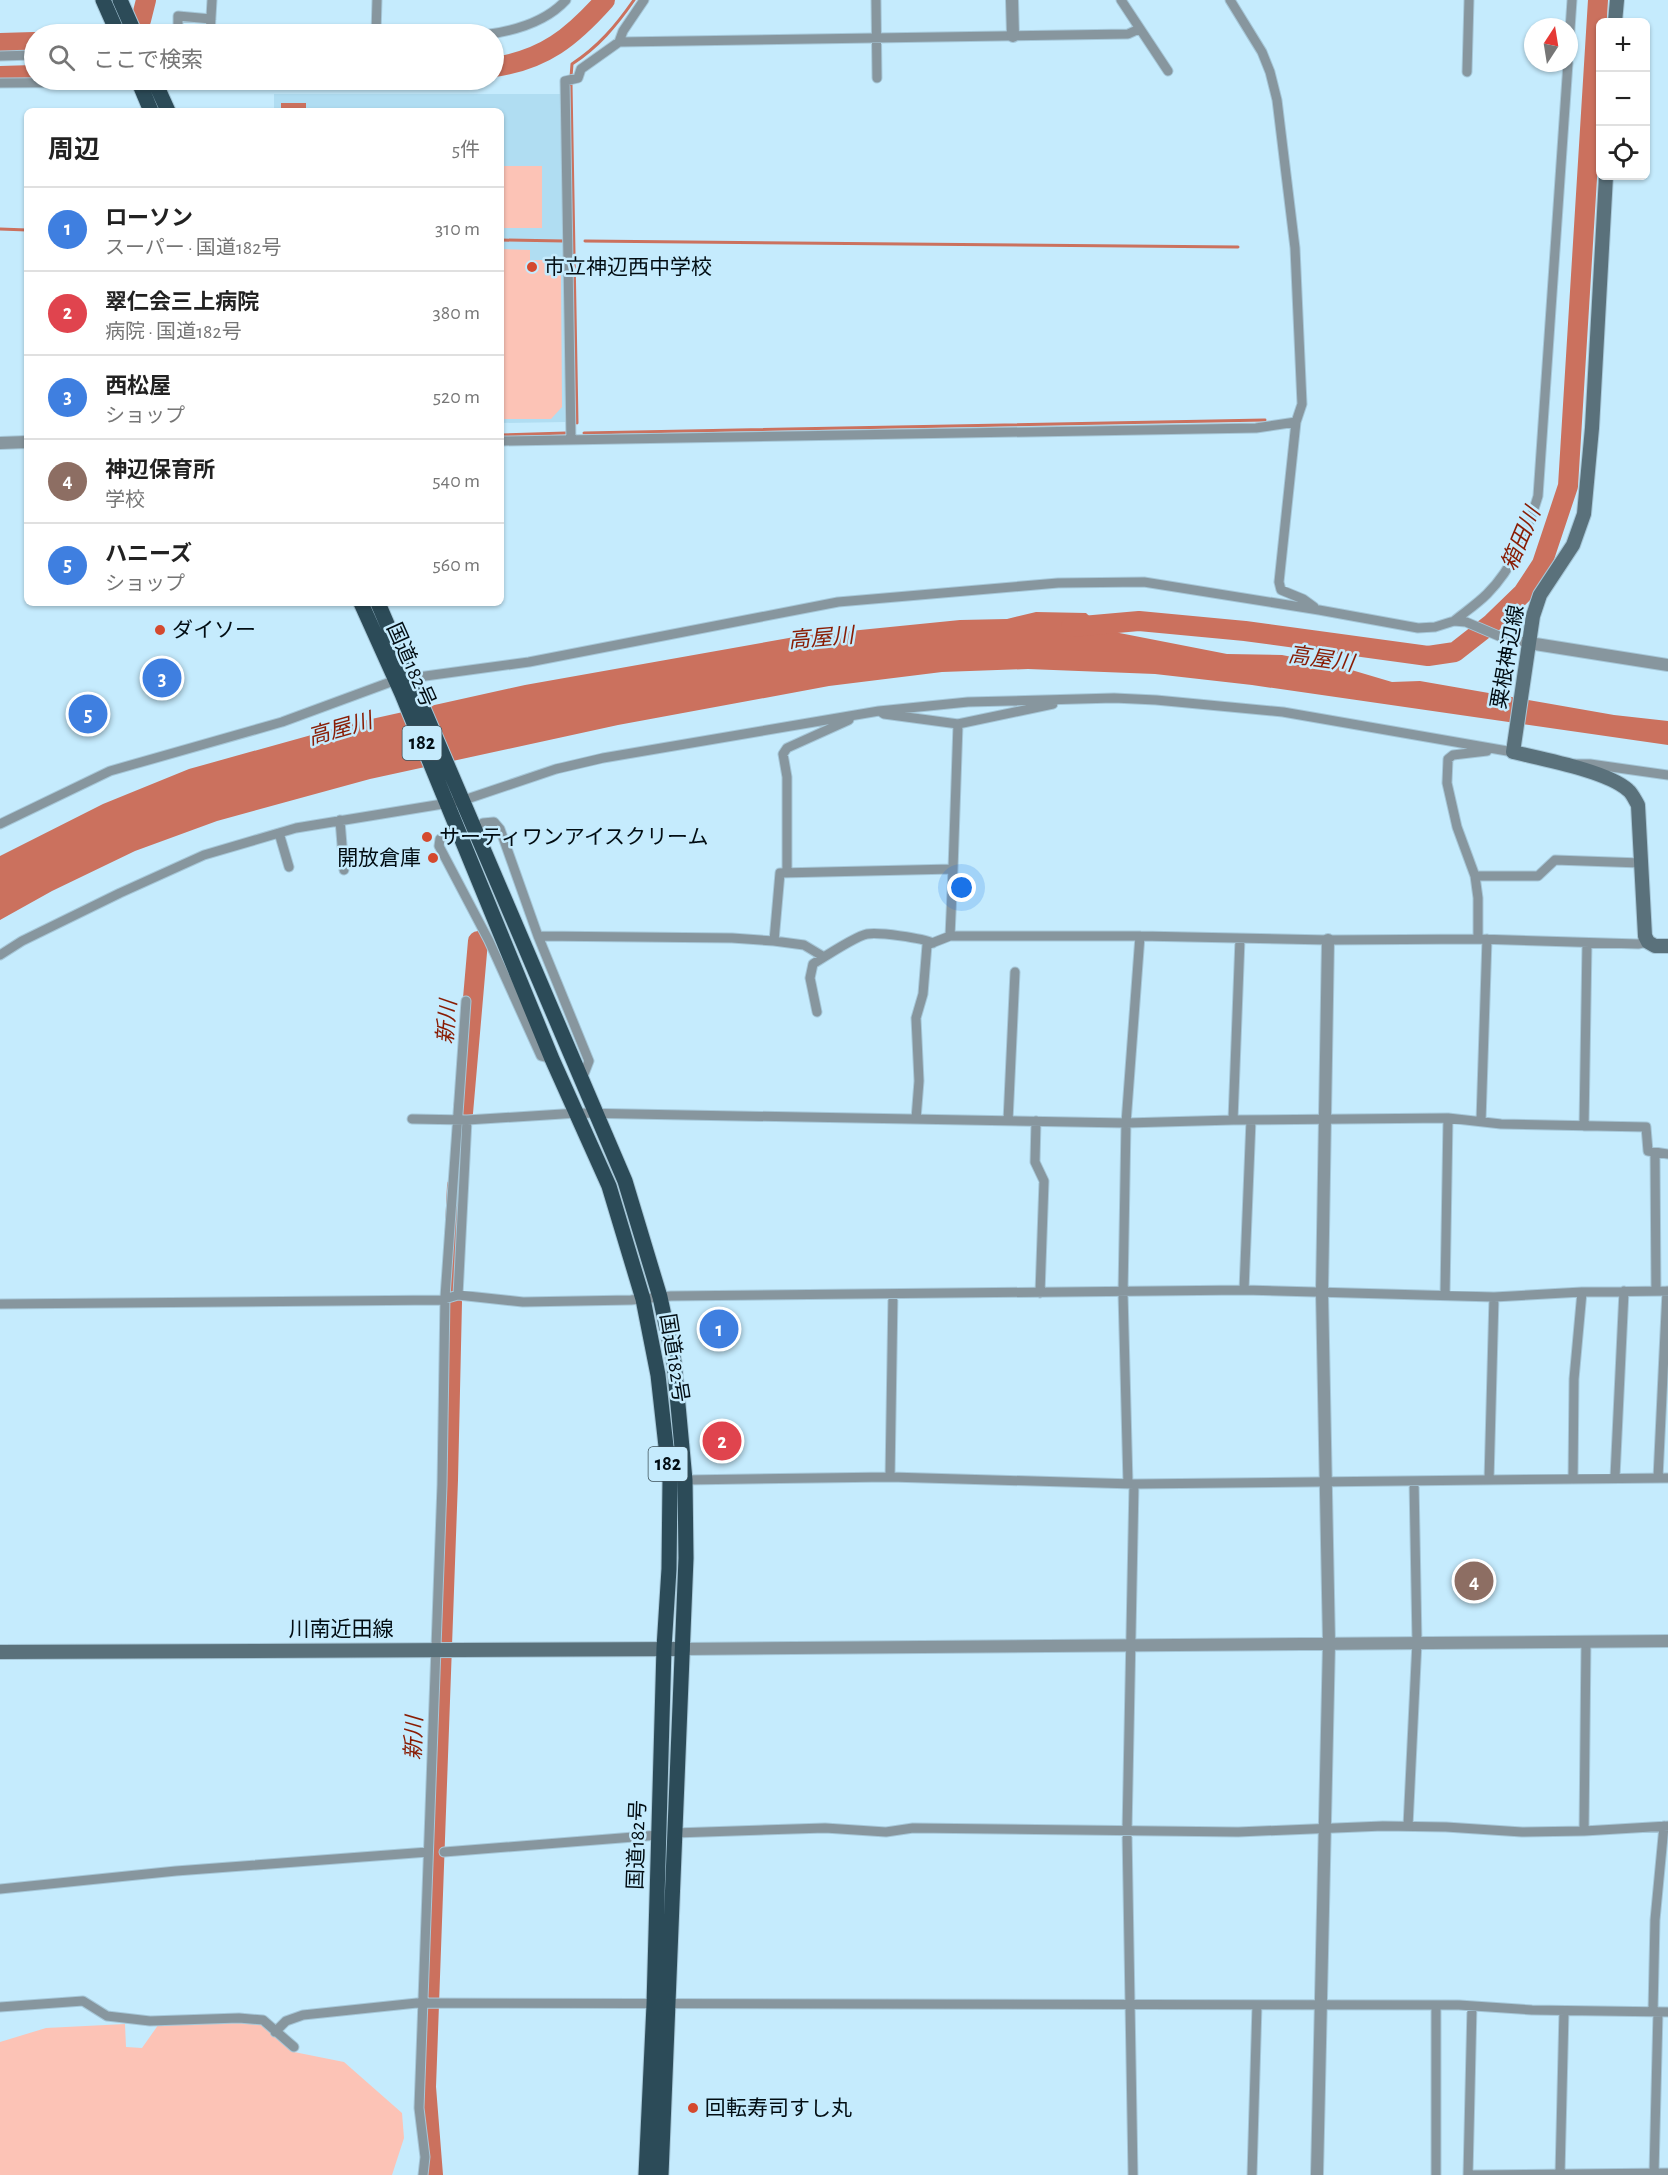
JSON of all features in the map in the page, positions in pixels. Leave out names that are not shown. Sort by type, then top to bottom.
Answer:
[{"type":"highway","points":[[103,0],[114,24]]},
{"type":"highway","points":[[120,0],[130,24]]},
{"type":"highway","points":[[148,90],[151,108]]},
{"type":"highway","points":[[153,90],[166,108]]},
{"type":"highway","name":"国道182号","points":[[363,606],[406,686]]},
{"type":"highway","name":"国道182号","points":[[379,606],[406,686],[452,796],[625,1181],[660,1297],[674,1362],[685,1480],[686,1558],[675,1833],[646,2175]]},
{"type":"highway","name":"国道182号","points":[[452,796],[552,1059],[609,1186],[643,1299],[658,1375],[669,1482],[669,1569],[658,1835],[661,2175]]},
{"type":"main road","points":[[1615,18],[1617,0]]},
{"type":"main road","name":"粟根神辺線","points":[[1514,750],[1533,616],[1540,595],[1573,545],[1584,514],[1592,428],[1606,180]]},
{"type":"main road","points":[[1514,750],[1566,764],[1616,782],[1630,791],[1638,806],[1645,936],[1648,942],[1655,946],[1668,946]]},
{"type":"main road","name":"川南近田線","points":[[0,1652],[682,1648]]},
{"type":"street","points":[[211,24],[212,0]]},
{"type":"street","points":[[376,24],[377,0]]},
{"type":"street","points":[[504,32],[515,30],[538,20],[560,7],[566,0]]},
{"type":"street","points":[[571,440],[566,81],[578,78],[581,69],[619,42],[644,0]]},
{"type":"street","points":[[876,0],[876,78]]},
{"type":"street","points":[[1012,0],[1013,36]]},
{"type":"street","points":[[1121,0],[1138,29],[1168,71]]},
{"type":"street","points":[[1230,0],[1262,52],[1270,72],[1277,100],[1295,248],[1302,404],[1296,422],[1279,582],[1281,590],[1303,599],[1319,610]]},
{"type":"street","points":[[1467,72],[1469,0]]},
{"type":"street","points":[[1571,18],[1572,0]]},
{"type":"street","points":[[178,24],[178,15],[211,19]]},
{"type":"street","points":[[619,42],[1128,34],[1138,29]]},
{"type":"street","points":[[0,56],[24,55]]},
{"type":"street","points":[[0,824],[110,771],[406,686],[838,602],[1058,583],[1144,582],[1418,628],[1435,627],[1454,621],[1487,594],[1509,568],[1528,529],[1538,495],[1567,72]]},
{"type":"street","points":[[0,83],[24,83]]},
{"type":"street","points":[[504,441],[1244,428],[1296,422]]},
{"type":"street","points":[[0,443],[24,442]]},
{"type":"street","points":[[1454,621],[1466,622],[1529,647],[1668,665]]},
{"type":"street","points":[[879,711],[884,714],[958,724],[1056,703],[1059,700]]},
{"type":"street","points":[[0,954],[120,892],[204,855],[296,828],[452,796],[477,797],[556,769],[584,762],[879,711],[968,702],[1156,700],[1283,712],[1495,749],[1514,750]]},
{"type":"street","points":[[787,873],[787,777],[783,754],[787,748],[849,720],[850,715]]},
{"type":"street","points":[[950,936],[958,724]]},
{"type":"street","points":[[1481,1121],[1483,939],[1474,876],[1457,827],[1447,783],[1448,759],[1453,755],[1495,749]]},
{"type":"street","points":[[1566,764],[1590,764],[1668,775]]},
{"type":"street","points":[[340,820],[344,870]]},
{"type":"street","points":[[483,823],[494,822],[500,829],[538,936],[589,1061],[581,1079]]},
{"type":"street","points":[[279,833],[289,867]]},
{"type":"street","points":[[446,835],[440,839],[439,846],[489,941],[541,1056],[552,1059]]},
{"type":"street","points":[[1474,876],[1538,876],[1556,860],[1641,863]]},
{"type":"street","points":[[774,941],[780,873],[953,869]]},
{"type":"street","points":[[817,1012],[810,978],[813,964],[824,957],[866,934],[922,939],[933,943]]},
{"type":"street","points":[[538,936],[732,938],[774,941],[804,945],[824,957]]},
{"type":"street","points":[[916,1119],[919,1081],[916,1018],[923,994],[927,945],[950,936],[1648,942]]},
{"type":"street","points":[[1133,2175],[1127,1832],[1131,1644],[1131,1484],[1123,1293],[1126,1123],[1140,936]]},
{"type":"street","points":[[1233,1120],[1240,939]]},
{"type":"street","points":[[1317,2175],[1329,1643],[1322,1292],[1328,940]]},
{"type":"street","points":[[1584,1126],[1587,943]]},
{"type":"street","points":[[1008,1121],[1015,972]]},
{"type":"street","points":[[423,2175],[425,2157],[419,2108],[438,1649],[445,1297],[466,1001]]},
{"type":"street","points":[[412,1119],[467,1120],[578,1113],[1126,1123],[1448,1118],[1502,1124],[1646,1127],[1648,1151],[1655,1154],[1668,1154]]},
{"type":"street","points":[[1445,1295],[1448,1118]]},
{"type":"street","points":[[458,1295],[467,1120]]},
{"type":"street","points":[[1244,1290],[1251,1120]]},
{"type":"street","points":[[1035,1121],[1035,1162],[1044,1181],[1040,1293]]},
{"type":"street","points":[[1655,1154],[1656,1290]]},
{"type":"street","points":[[0,1304],[441,1300],[458,1295],[524,1302],[660,1297],[1244,1290],[1494,1297],[1582,1292],[1668,1291],[1663,1478],[1131,1484],[890,1477],[685,1480]]},
{"type":"street","points":[[1615,1477],[1624,1291]]},
{"type":"street","points":[[1573,1479],[1574,1379],[1582,1292]]},
{"type":"street","points":[[890,1477],[893,1294]]},
{"type":"street","points":[[1489,1480],[1494,1297]]},
{"type":"street","points":[[1408,1826],[1417,1642],[1414,1481]]},
{"type":"street","points":[[682,1648],[1668,1641]]},
{"type":"street","points":[[1584,1831],[1586,1642]]},
{"type":"street","points":[[675,1833],[825,1828],[886,1832],[913,1828],[1238,1832],[1408,1826],[1522,1832],[1666,1826],[1655,1920],[1660,2012],[1653,2173]]},
{"type":"street","points":[[444,1852],[658,1835]]},
{"type":"street","points":[[0,1889],[176,1871],[428,1852]]},
{"type":"street","points":[[0,2007],[84,2001],[107,2016],[150,2021],[239,2018],[263,2020],[294,2047]]},
{"type":"street","points":[[275,2032],[286,2021],[303,2015],[423,2003],[1436,2005],[1563,2011],[1660,2012]]},
{"type":"street","points":[[1252,2175],[1257,2005]]},
{"type":"street","points":[[1436,2005],[1436,2175]]},
{"type":"street","points":[[1468,2175],[1472,2006]]},
{"type":"street","points":[[1560,2174],[1563,2011]]},
{"type":"street","points":[[1473,2175],[1668,2173]]},
{"type":"shaded area","name":"市立神辺西中学校","points":[[274,94],[561,94],[566,422],[504,423],[504,108],[274,108]]},
{"type":"shaded area","points":[[504,166],[542,166],[542,228],[504,228]]},
{"type":"shaded area","points":[[504,249],[530,250],[530,260],[549,260],[549,273],[561,275],[562,407],[551,419],[504,419]]},
{"type":"shaded area","points":[[255,2020],[294,2052],[344,2062],[402,2113],[404,2138],[392,2175],[0,2175],[0,2042],[46,2028],[125,2024],[126,2047],[142,2048],[161,2021]]},
{"type":"water","points":[[281,103],[306,103],[306,108],[281,108]]},
{"type":"water","name":"高屋川","points":[[1036,612],[1086,613],[1104,630],[1227,654],[1282,655],[1338,666],[1392,682],[1420,681],[1614,715],[1668,721],[1668,745],[1252,685],[1155,674],[1028,669],[942,672],[829,686],[618,725],[370,779],[217,821],[135,851],[52,891],[0,920],[0,856],[103,804],[189,769],[358,722],[525,685],[800,636],[960,620],[1007,619]]},
{"type":"waterway","points":[[138,24],[146,0]]},
{"type":"waterway","points":[[504,65],[528,59],[556,45],[581,25],[605,0]]},
{"type":"waterway","points":[[571,77],[572,64],[606,35],[634,0]]},
{"type":"waterway","name":"箱田川","points":[[1071,627],[1139,621],[1245,631],[1428,656],[1455,652],[1492,623],[1523,593],[1542,564],[1568,486],[1598,0]]},
{"type":"waterway","points":[[0,43],[24,42]]},
{"type":"waterway","points":[[0,76],[24,75]]},
{"type":"waterway","points":[[571,84],[577,423]]},
{"type":"waterway","points":[[0,229],[24,230]]},
{"type":"waterway","points":[[504,240],[564,241]]},
{"type":"waterway","points":[[585,241],[1238,247]]},
{"type":"waterway","points":[[584,433],[1265,420]]},
{"type":"waterway","points":[[504,435],[566,433]]},
{"type":"waterway","name":"新川","points":[[463,1113],[478,941],[483,941]]},
{"type":"waterway","name":"新川","points":[[452,1291],[457,1186]]},
{"type":"waterway","name":"新川","points":[[433,2175],[426,2087],[448,1480],[452,1302]]},
{"type":"place","name":"市立神辺西中学校","points":[[532,267]]},
{"type":"place","name":"ダイソー","points":[[160,630]]},
{"type":"place","name":"西松屋","points":[[162,678]]},
{"type":"place","name":"ハニーズ","points":[[88,714]]},
{"type":"place","name":"サーティワンアイスクリーム","points":[[427,837]]},
{"type":"place","name":"開放倉庫","points":[[433,858]]},
{"type":"place","name":"ローソン","points":[[719,1329]]},
{"type":"place","name":"翠仁会三上病院","points":[[722,1441]]},
{"type":"place","name":"神辺保育所","points":[[1474,1581]]},
{"type":"place","name":"回転寿司すし丸","points":[[693,2108]]}]
